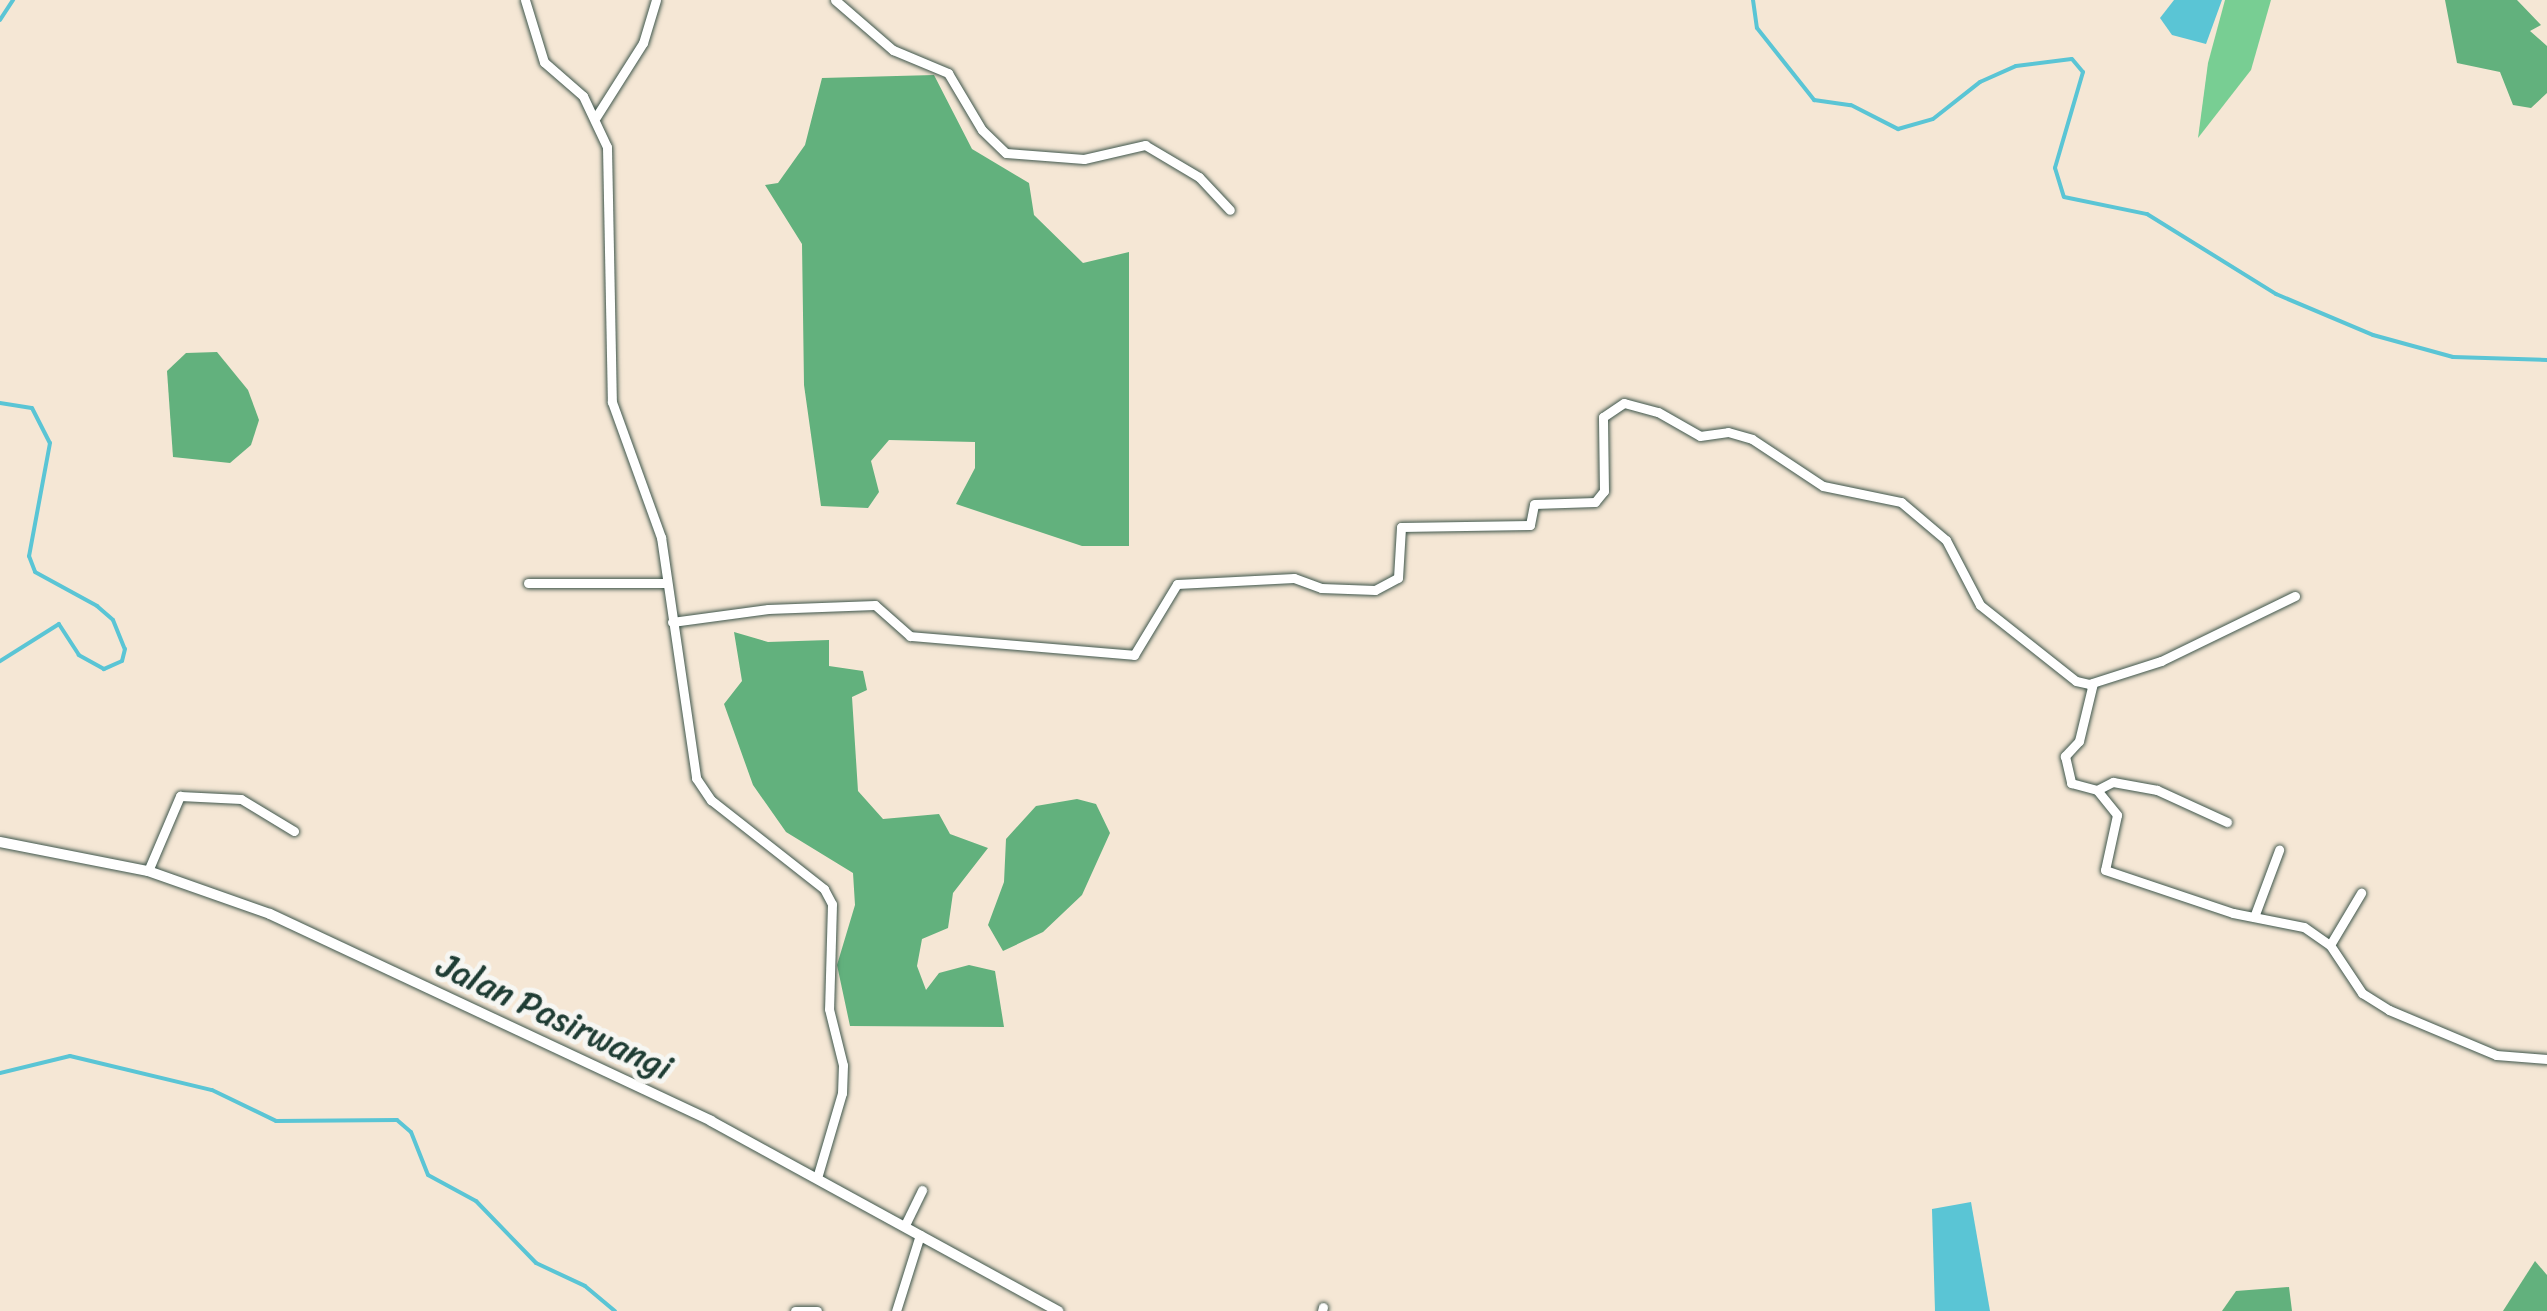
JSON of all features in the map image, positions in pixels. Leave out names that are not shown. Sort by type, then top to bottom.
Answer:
[{"type":"street","points":[[525,0],[544,62],[596,117],[607,147],[614,221],[612,402],[647,490],[672,622],[683,654],[688,748],[696,778],[711,800],[824,888],[832,904],[829,1009],[842,1079],[818,1178]]},
{"type":"street","points":[[596,117],[643,43],[656,0]]},
{"type":"street","points":[[835,0],[893,50],[948,74],[982,130],[1006,153],[1084,159],[1145,145],[1199,178],[1230,210]]},
{"type":"street","points":[[672,622],[768,609],[875,605],[910,636],[1134,655],[1178,584],[1294,578],[1321,588],[1375,590],[1398,578],[1402,527],[1530,525],[1534,504],[1595,502],[1604,492],[1603,417],[1624,403],[1658,412],[1700,436],[1728,432],[1752,438],[1823,486],[1901,502],[1946,540],[1980,605],[2059,671],[2092,683],[2161,661],[2295,596]]},
{"type":"street","points":[[528,583],[667,583]]},
{"type":"street","points":[[2092,683],[2079,741],[2065,756],[2071,783],[2098,790],[2116,815],[2105,870],[2254,917],[2304,927],[2330,945],[2362,993],[2389,1010],[2496,1055],[2547,1058]]},
{"type":"street","points":[[2098,790],[2112,782],[2157,790],[2227,822]]},
{"type":"street","points":[[148,871],[180,796],[241,799],[294,831]]},
{"type":"street","name":"Jalan Pasirwangi","points":[[0,842],[148,871],[270,914],[496,1017],[818,1178],[1058,1311]]},
{"type":"street","points":[[2254,917],[2279,850]]},
{"type":"street","points":[[2330,945],[2361,893]]},
{"type":"street","points":[[904,1225],[922,1190]]},
{"type":"street","points":[[896,1311],[920,1235]]},
{"type":"street","points":[[796,1311],[818,1311]]},
{"type":"green space","points":[[2225,0],[2271,0],[2251,70],[2198,138],[2208,63]]},
{"type":"green space","points":[[2445,0],[2517,0],[2541,25],[2530,31],[2547,46],[2547,93],[2531,108],[2513,105],[2500,72],[2457,63]]},
{"type":"green space","points":[[934,75],[972,149],[1029,183],[1034,215],[1083,263],[1129,252],[1129,546],[1082,546],[956,504],[975,468],[975,442],[889,440],[871,461],[879,492],[868,508],[821,506],[804,385],[802,244],[765,185],[778,183],[805,145],[822,78]]},
{"type":"green space","points":[[217,352],[248,390],[259,420],[251,445],[230,463],[173,457],[167,371],[186,353]]},
{"type":"green space","points":[[734,632],[768,642],[829,640],[829,666],[863,671],[867,690],[852,697],[858,791],[883,819],[939,814],[950,834],[988,848],[953,893],[948,928],[922,939],[917,966],[926,990],[939,973],[969,965],[995,971],[1004,1027],[850,1026],[837,965],[855,905],[853,873],[786,832],[753,785],[724,704],[742,681]]},
{"type":"green space","points":[[1077,799],[1096,804],[1110,833],[1082,895],[1043,932],[1003,951],[988,925],[1004,882],[1006,839],[1036,806]]},
{"type":"green space","points":[[2535,1261],[2547,1275],[2547,1311],[2503,1311]]},
{"type":"green space","points":[[2289,1287],[2292,1311],[2222,1311],[2236,1291]]},
{"type":"water","points":[[2174,0],[2222,0],[2206,44],[2172,35],[2160,18]]},
{"type":"water","points":[[1971,1202],[1990,1311],[1935,1311],[1932,1209]]},
{"type":"waterway","points":[[0,20],[13,0]]},
{"type":"waterway","points":[[1753,0],[1757,28],[1814,100],[1851,105],[1898,129],[1933,119],[1980,82],[2016,66],[2072,59],[2083,72],[2055,168],[2064,197],[2147,214],[2276,294],[2373,335],[2453,357],[2547,360]]},
{"type":"waterway","points":[[0,403],[32,408],[50,443],[29,556],[35,572],[97,606],[113,620],[125,649],[122,661],[104,669],[79,655],[59,624],[0,661]]},
{"type":"waterway","points":[[0,1073],[70,1056],[212,1090],[276,1121],[397,1120],[411,1132],[428,1175],[476,1201],[536,1263],[585,1286],[615,1311]]}]
